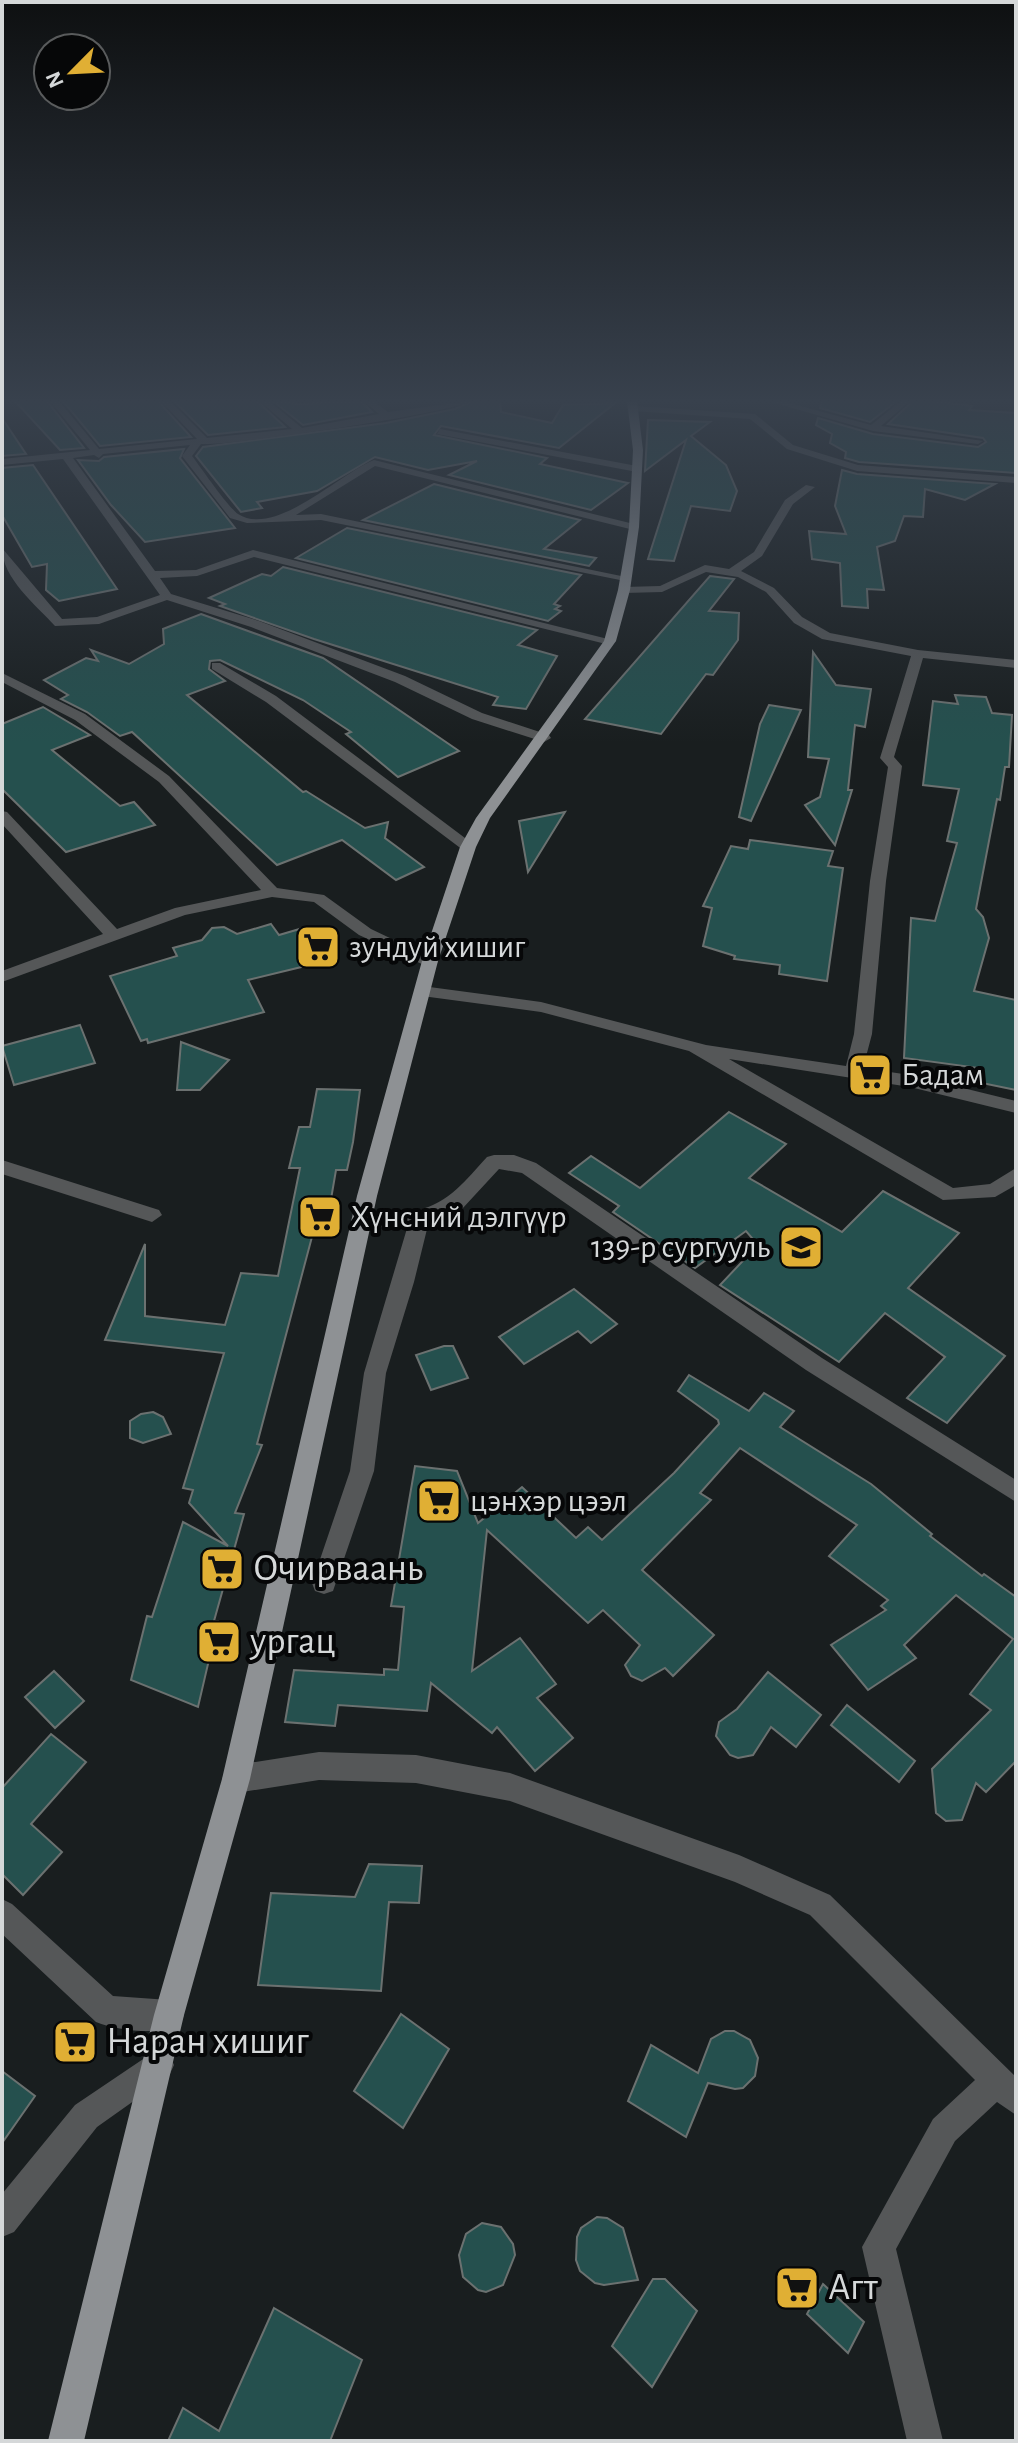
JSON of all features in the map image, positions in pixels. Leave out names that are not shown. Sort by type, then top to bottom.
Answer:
[{"type":"main road","points":[[66,2441],[169,2015],[236,1779],[361,1222],[430,961],[468,847],[483,818],[544,738],[610,641],[625,585],[635,515]]},
{"type":"street","points":[[109,515],[167,596],[298,640],[400,679],[477,716],[544,738]]},
{"type":"street","points":[[233,515],[251,521],[321,517],[625,585],[662,589],[705,568],[731,572],[770,590],[798,620],[826,636],[918,654],[1016,664]]},
{"type":"street","points":[[279,520],[289,515]]},
{"type":"street","points":[[585,515],[634,527]]},
{"type":"street","points":[[731,572],[758,554],[781,515]]},
{"type":"street","points":[[2,551],[24,585],[59,623],[99,620],[167,596]]},
{"type":"street","points":[[153,575],[197,573],[253,553],[610,641]]},
{"type":"street","points":[[853,1073],[863,1034],[878,881],[895,766],[887,758],[918,654]]},
{"type":"street","points":[[216,666],[271,699],[468,847]]},
{"type":"street","points":[[2,677],[80,717],[164,779],[272,892]]},
{"type":"street","points":[[2,815],[115,937]]},
{"type":"street","points":[[2,977],[181,911],[272,892],[318,898],[365,932],[430,961]]},
{"type":"street","points":[[422,991],[541,1007],[695,1047],[910,1081],[1016,1107]]},
{"type":"street","points":[[695,1047],[950,1195],[995,1190],[1016,1175]]},
{"type":"street","points":[[361,1222],[420,1217],[455,1204],[494,1162],[514,1162],[529,1168],[814,1364],[1016,1492]]},
{"type":"street","points":[[2,1167],[152,1215]]},
{"type":"street","points":[[324,1583],[362,1471],[375,1373],[404,1282],[420,1217]]},
{"type":"street","points":[[236,1779],[319,1766],[416,1769],[510,1787],[739,1869],[820,1905],[1006,2091],[944,2130],[879,2247],[925,2441]]},
{"type":"street","points":[[2,1914],[107,2011],[169,2015]]},
{"type":"street","points":[[2,2220],[86,2116],[158,2065]]},
{"type":"building","points":[[2,515],[67,515],[117,589],[59,601],[46,590],[47,564],[32,567]]},
{"type":"building","points":[[120,515],[225,515],[235,528],[145,542]]},
{"type":"building","points":[[373,515],[560,515],[580,520],[544,549],[596,558],[589,566],[363,520]]},
{"type":"building","points":[[662,515],[688,515],[674,561],[648,559]]},
{"type":"building","points":[[839,515],[923,515],[904,516],[895,541],[877,547],[884,590],[867,589],[868,608],[842,606],[840,563],[812,559],[809,531],[846,534]]},
{"type":"building","points":[[347,528],[581,575],[554,604],[560,606],[555,609],[561,611],[548,621],[296,558]]},
{"type":"building","points":[[283,567],[537,630],[518,645],[557,656],[526,709],[493,705],[498,697],[314,639],[220,606],[225,604],[209,598],[262,574],[271,576]]},
{"type":"building","points":[[710,576],[734,579],[709,611],[739,613],[738,640],[713,675],[706,674],[661,734],[585,719]]},
{"type":"building","points":[[201,614],[323,658],[459,751],[398,777],[346,734],[351,732],[303,700],[220,660],[210,661],[209,669],[225,681],[187,695],[303,792],[365,828],[388,822],[385,838],[424,867],[396,880],[342,840],[277,865],[132,732],[120,736],[87,712],[61,699],[68,695],[44,680],[86,658],[98,661],[91,650],[129,664],[164,644],[163,629]]},
{"type":"building","points":[[813,652],[836,685],[871,689],[865,727],[855,725],[848,790],[852,790],[835,845],[805,805],[820,797],[829,759],[808,757]]},
{"type":"building","points":[[955,695],[986,697],[992,713],[1012,715],[1009,767],[1005,767],[1000,800],[997,799],[976,909],[983,917],[989,938],[974,991],[1016,1000],[1016,1090],[977,1082],[979,1068],[904,1058],[911,918],[935,921],[957,843],[947,841],[959,789],[923,785],[933,701],[958,704]]},
{"type":"building","points":[[769,705],[801,710],[751,821],[739,817],[760,724]]},
{"type":"building","points":[[43,707],[90,735],[52,750],[120,806],[134,802],[155,825],[66,852],[2,789],[2,724]]},
{"type":"building","points":[[565,812],[528,872],[519,821]]},
{"type":"building","points":[[750,840],[833,851],[828,866],[843,868],[827,981],[779,974],[780,965],[734,959],[735,956],[703,946],[712,908],[703,906],[731,846],[748,849]]},
{"type":"building","points":[[271,924],[279,935],[303,928],[326,961],[248,980],[264,1012],[148,1043],[147,1039],[141,1041],[110,976],[177,956],[173,948],[202,940],[212,928],[224,927],[237,934]]},
{"type":"building","points":[[80,1025],[95,1063],[14,1085],[2,1046]]},
{"type":"building","points":[[181,1042],[229,1060],[200,1090],[177,1090]]},
{"type":"building","points":[[317,1089],[360,1090],[353,1142],[347,1170],[336,1170],[325,1234],[313,1233],[257,1444],[262,1445],[235,1513],[244,1514],[214,1621],[218,1621],[198,1707],[131,1680],[147,1616],[152,1617],[183,1522],[228,1546],[189,1503],[193,1490],[183,1488],[224,1353],[105,1340],[145,1244],[145,1316],[225,1325],[241,1273],[278,1276],[300,1168],[289,1168],[299,1127],[310,1127]]},
{"type":"building","points":[[729,1112],[786,1144],[749,1178],[842,1232],[883,1191],[959,1233],[908,1288],[1005,1356],[947,1423],[907,1398],[945,1357],[885,1313],[839,1362],[720,1285],[758,1245],[746,1231],[695,1268],[613,1212],[619,1206],[569,1173],[591,1156],[640,1188]]},
{"type":"building","points":[[574,1289],[617,1324],[591,1343],[578,1331],[524,1364],[499,1337]]},
{"type":"building","points":[[453,1346],[468,1378],[431,1390],[416,1355]]},
{"type":"building","points":[[689,1375],[749,1411],[764,1393],[794,1411],[780,1427],[871,1484],[932,1534],[930,1536],[982,1576],[984,1574],[1016,1597],[1016,1761],[986,1792],[976,1783],[962,1820],[946,1821],[936,1813],[932,1769],[991,1710],[970,1694],[1013,1639],[956,1595],[904,1645],[916,1658],[868,1690],[831,1645],[886,1610],[881,1606],[888,1600],[829,1556],[857,1525],[740,1448],[700,1493],[711,1500],[642,1570],[714,1635],[673,1676],[665,1668],[642,1681],[631,1676],[625,1665],[640,1645],[603,1610],[588,1623],[487,1530],[472,1671],[520,1638],[556,1684],[537,1698],[573,1738],[535,1771],[497,1727],[492,1733],[431,1683],[427,1711],[338,1705],[335,1726],[285,1722],[294,1670],[384,1675],[384,1669],[398,1670],[404,1607],[391,1606],[415,1466],[457,1471],[478,1523],[522,1487],[576,1538],[588,1527],[602,1540],[674,1473],[719,1424],[718,1420],[678,1391]]},
{"type":"building","points":[[153,1412],[163,1417],[171,1434],[143,1443],[130,1438],[130,1421],[141,1414]]},
{"type":"building","points":[[54,1671],[84,1701],[55,1728],[25,1697]]},
{"type":"building","points":[[768,1672],[821,1715],[796,1747],[771,1727],[753,1755],[738,1758],[730,1755],[716,1736],[719,1722],[737,1709]]},
{"type":"building","points":[[847,1705],[915,1761],[899,1782],[831,1725]]},
{"type":"building","points":[[51,1734],[86,1762],[31,1824],[62,1852],[23,1895],[2,1874],[2,1788]]},
{"type":"building","points":[[369,1864],[422,1866],[419,1903],[389,1902],[381,1991],[258,1985],[271,1893],[355,1897]]},
{"type":"building","points":[[401,2014],[449,2049],[403,2128],[354,2091]]},
{"type":"building","points":[[725,2031],[734,2031],[750,2040],[758,2058],[755,2076],[743,2088],[708,2083],[686,2137],[628,2101],[651,2045],[698,2073],[711,2039]]},
{"type":"building","points":[[2,2071],[35,2096],[2,2143]]},
{"type":"building","points":[[597,2217],[607,2218],[623,2228],[638,2280],[604,2285],[595,2283],[580,2271],[576,2260],[577,2237],[581,2228]]},
{"type":"building","points":[[482,2223],[501,2227],[513,2244],[515,2255],[503,2285],[486,2292],[478,2290],[463,2277],[459,2255],[466,2234]]},
{"type":"building","points":[[653,2279],[665,2279],[697,2311],[652,2387],[612,2346]]},
{"type":"building","points":[[823,2284],[864,2322],[848,2353],[807,2314]]},
{"type":"building","points":[[274,2308],[362,2360],[330,2441],[168,2441],[183,2408],[219,2431]]},
{"type":"place","name":"зундуй хишиг","points":[[318,947]]},
{"type":"place","name":"Бадам","points":[[870,1075]]},
{"type":"place","name":"Хүнсний дэлгүүр","points":[[320,1217]]},
{"type":"place","name":"139-р сургууль","points":[[801,1247]]},
{"type":"place","name":"цэнхэр цээл","points":[[439,1501]]},
{"type":"place","name":"Очирваань","points":[[222,1569]]},
{"type":"place","name":"ургац","points":[[219,1642]]},
{"type":"place","name":"Наран хишиг","points":[[75,2042]]},
{"type":"place","name":"Агт","points":[[797,2288]]}]
